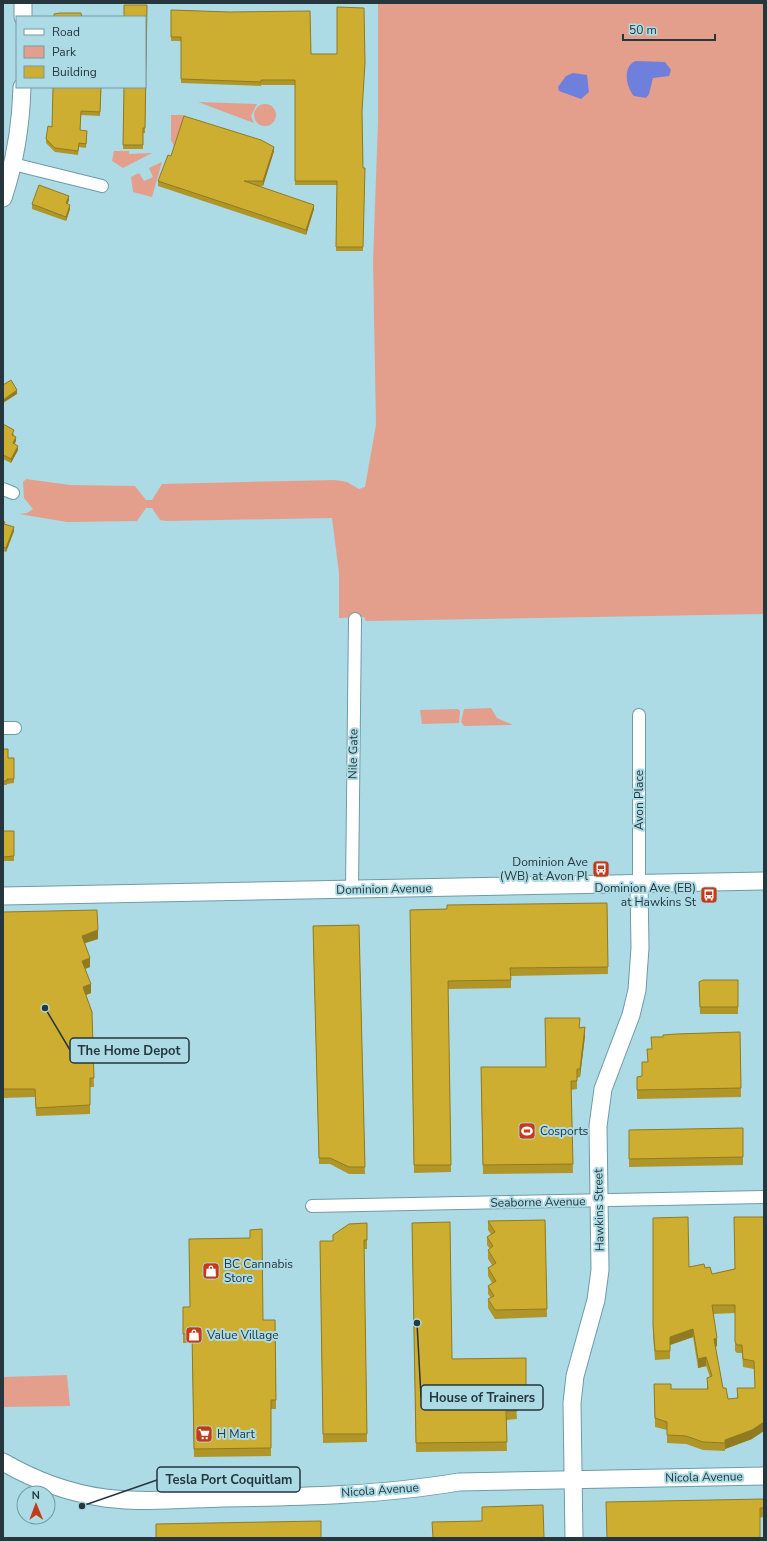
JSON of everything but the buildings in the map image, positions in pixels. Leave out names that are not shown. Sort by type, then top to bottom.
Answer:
[{"type":"street","points":[[23,3],[23,16]]},
{"type":"street","points":[[3,198],[14,164],[21,115],[22,88]]},
{"type":"street","points":[[14,164],[102,186]]},
{"type":"street","name":"Nile Gate","points":[[352,889],[355,619]]},
{"type":"street","name":"Avon Place","points":[[639,715],[639,884]]},
{"type":"street","points":[[3,728],[15,728]]},
{"type":"street","name":"Dominion Avenue","points":[[3,896],[764,881]]},
{"type":"street","name":"Hawkins Street","points":[[574,1538],[572,1403],[575,1376],[596,1300],[600,1270],[598,1126],[603,1089],[631,1015],[637,990],[640,948],[639,884]]},
{"type":"street","name":"Seaborne Avenue","points":[[312,1206],[764,1197]]},
{"type":"street","name":"Nicola Avenue","points":[[3,1462],[29,1476],[80,1493],[129,1500],[287,1497],[418,1488],[459,1482],[764,1476]]},
{"type":"green space","points":[[378,3],[764,3],[764,614],[366,621],[364,617],[339,618],[339,573],[332,518],[166,521],[160,520],[152,508],[146,508],[137,521],[67,522],[19,514],[27,513],[33,509],[24,498],[23,482],[26,479],[70,485],[135,486],[146,500],[152,500],[162,484],[335,480],[347,482],[359,489],[365,487],[376,425],[373,261],[378,122]]},
{"type":"green space","points":[[198,102],[257,104],[251,116],[254,123]]},
{"type":"green space","points":[[265,104],[273,107],[276,115],[273,123],[265,126],[257,123],[254,115],[257,107]]},
{"type":"green space","points":[[171,115],[185,115],[174,146],[171,140]]},
{"type":"green space","points":[[114,151],[129,151],[129,154],[152,153],[123,168],[112,161]]},
{"type":"green space","points":[[162,162],[152,197],[133,192],[131,177],[139,173],[144,181],[153,177],[149,168]]},
{"type":"green space","points":[[491,708],[497,718],[513,725],[464,726],[461,722],[464,709]]},
{"type":"green space","points":[[458,709],[460,711],[459,723],[422,724],[420,710]]},
{"type":"green space","points":[[67,1375],[70,1406],[3,1407],[3,1377]]},
{"type":"water","points":[[636,61],[665,62],[671,70],[669,76],[653,78],[649,94],[646,98],[634,96],[627,82],[627,72],[629,67]]},
{"type":"water","points":[[573,73],[587,75],[589,92],[581,99],[559,91],[558,87],[566,76]]},
{"type":"place","name":"Dominion Ave (WB) at Avon Pl","points":[[601,869]]},
{"type":"place","name":"Dominion Ave (EB) at Hawkins St","points":[[709,895]]},
{"type":"place","name":"The Home Depot","points":[[45,1008]]},
{"type":"place","name":"Cosports","points":[[527,1131]]},
{"type":"place","name":"BC Cannabis Store","points":[[211,1271]]},
{"type":"place","name":"House of Trainers","points":[[417,1323]]},
{"type":"place","name":"Value Village","points":[[194,1335]]},
{"type":"place","name":"H Mart","points":[[204,1434]]},
{"type":"place","name":"Tesla Port Coquitlam","points":[[82,1506]]}]
